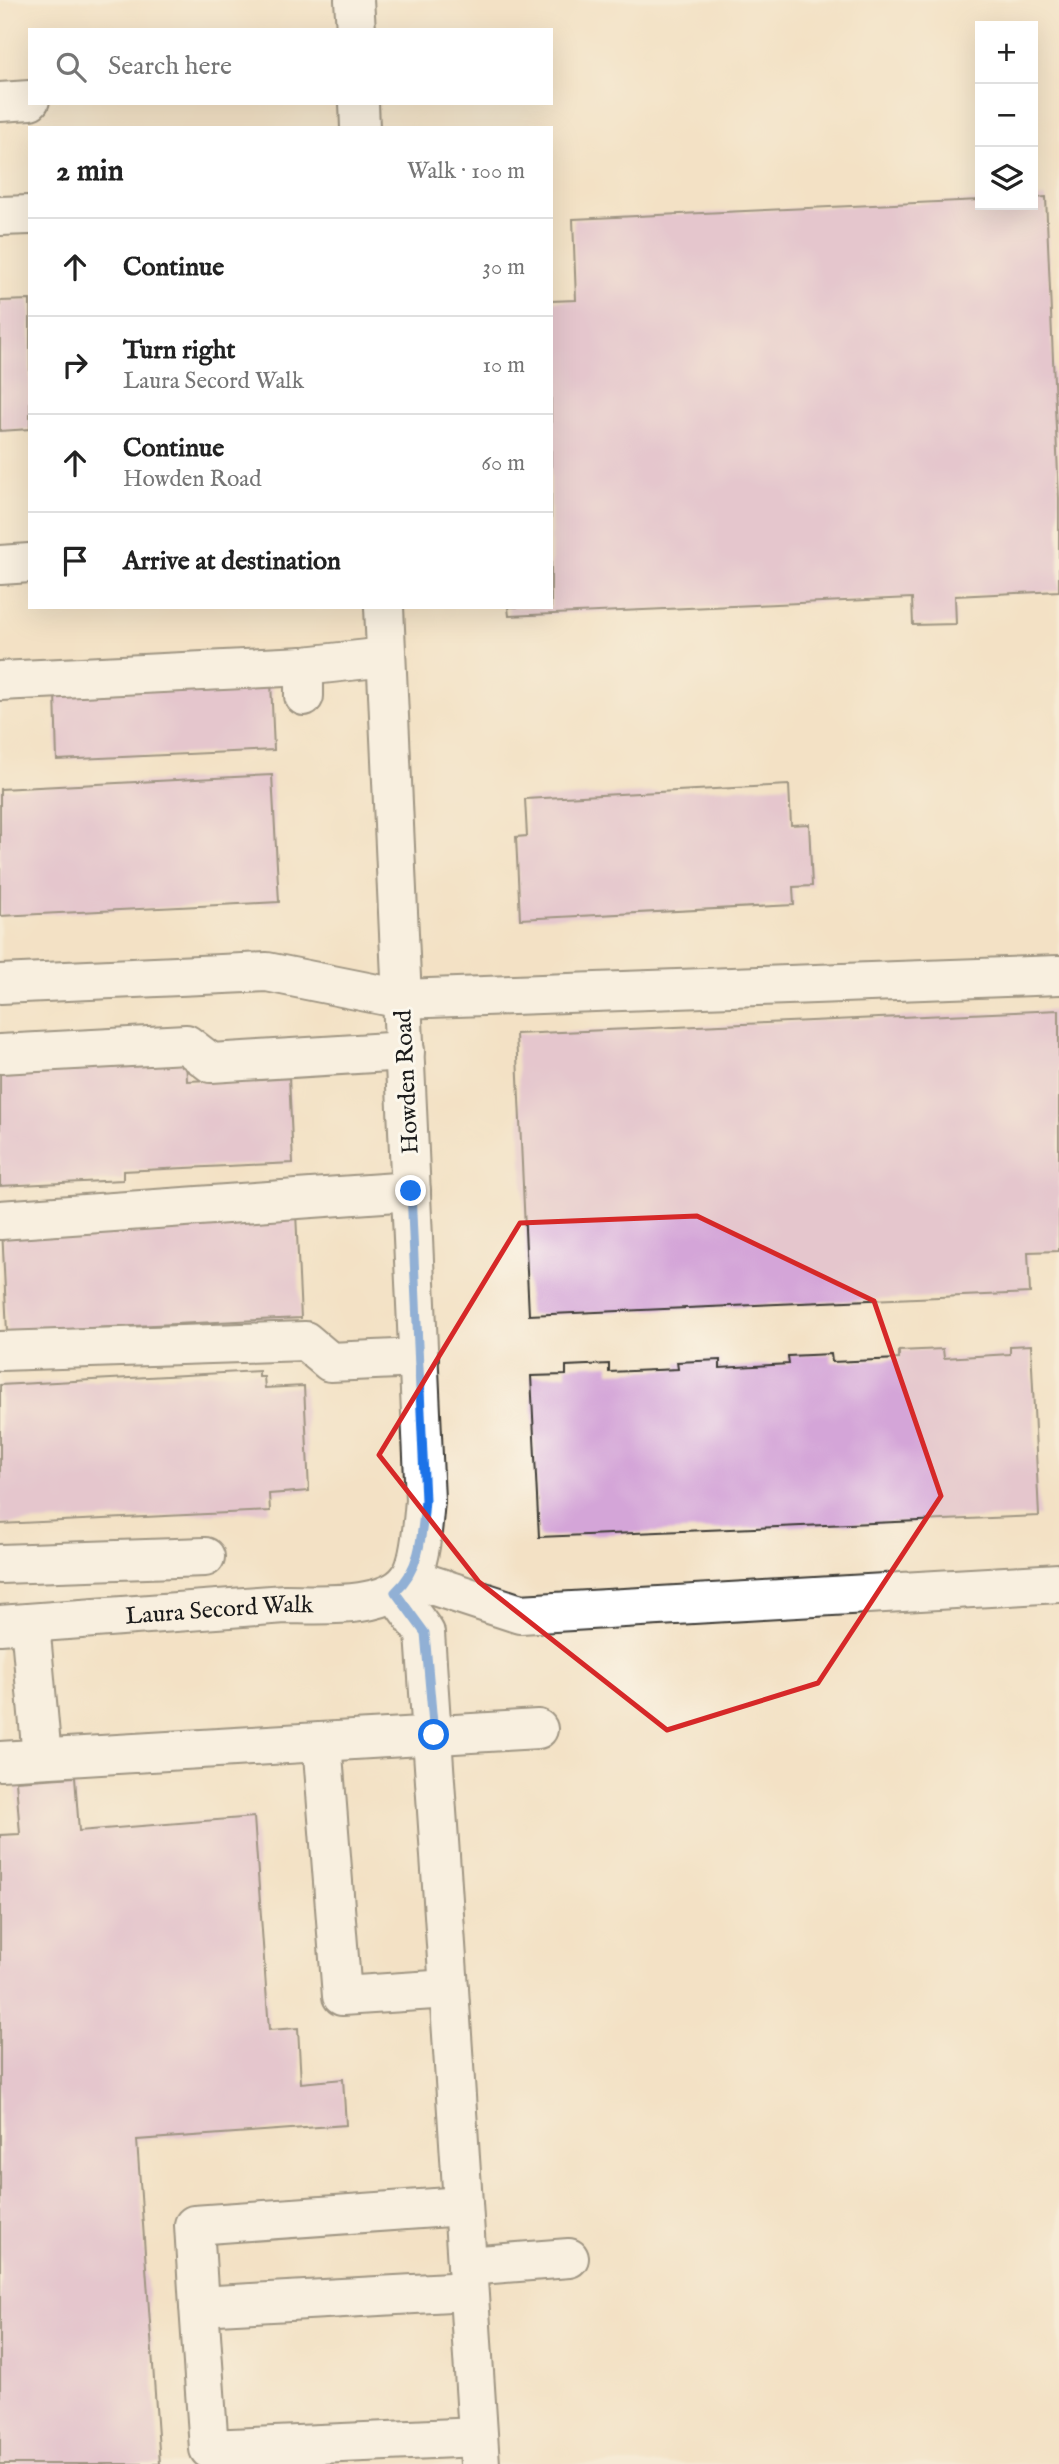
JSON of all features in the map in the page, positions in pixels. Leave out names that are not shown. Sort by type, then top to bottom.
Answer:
[{"type":"street","points":[[354,0],[356,28]]},
{"type":"street","points":[[0,102],[28,100]]},
{"type":"street","points":[[359,105],[360,126]]},
{"type":"street","points":[[0,216],[28,215]]},
{"type":"street","points":[[0,565],[28,563]]},
{"type":"street","name":"Howden Road","points":[[383,609],[425,1500],[407,1576]]},
{"type":"street","points":[[0,681],[304,681],[386,657]]},
{"type":"street","points":[[0,984],[267,972],[402,999],[1059,975]]},
{"type":"street","points":[[0,1054],[186,1044],[211,1063],[405,1051]]},
{"type":"street","points":[[0,1220],[411,1191]]},
{"type":"street","points":[[0,1351],[305,1341],[331,1362]]},
{"type":"street","points":[[220,1367],[419,1358]]},
{"type":"street","points":[[0,1564],[205,1557]]},
{"type":"street","points":[[151,1559],[154,1614]]},
{"type":"street","points":[[407,1576],[520,1614],[1059,1583]]},
{"type":"street","points":[[407,1576],[425,1633],[434,1735],[479,2451],[209,2449],[194,2225],[463,2206]]},
{"type":"street","name":"Laura Secord Walk","points":[[15,1624],[285,1604],[332,1605],[375,1599],[407,1576]]},
{"type":"street","points":[[15,1624],[41,1758]]},
{"type":"street","points":[[0,1761],[538,1729]]},
{"type":"street","points":[[322,1742],[342,1996],[449,1989]]},
{"type":"street","points":[[199,2306],[467,2279],[569,2258]]},
{"type":"highlighted area","points":[[697,1216],[874,1301],[941,1496],[818,1683],[667,1730],[479,1582],[379,1455],[520,1223]]},
{"type":"building","points":[[1046,197],[1059,498],[1059,591],[955,596],[956,624],[913,625],[912,598],[509,616],[508,609],[553,609],[553,301],[576,300],[573,219],[975,200],[975,210],[1038,210],[1038,198]]},
{"type":"building","points":[[28,300],[28,429],[0,431],[0,301]]},
{"type":"building","points":[[271,681],[274,750],[57,760],[55,692]]},
{"type":"building","points":[[272,775],[279,902],[0,916],[0,789]]},
{"type":"building","points":[[789,785],[791,825],[809,824],[812,886],[793,887],[794,905],[520,919],[516,837],[527,836],[525,799]]},
{"type":"building","points":[[1059,1010],[1059,1251],[1028,1252],[1030,1293],[529,1315],[516,1034]]},
{"type":"building","points":[[186,1056],[187,1081],[289,1077],[293,1163],[123,1171],[123,1180],[0,1186],[0,1065]]},
{"type":"building","points":[[296,1213],[301,1318],[7,1332],[2,1228]]},
{"type":"building","points":[[1031,1345],[1039,1516],[539,1537],[531,1376],[566,1375],[566,1366],[609,1364],[609,1372],[678,1369],[677,1362],[720,1360],[720,1368],[789,1364],[788,1356],[831,1354],[832,1362],[899,1359],[899,1351],[943,1349],[944,1358],[1010,1354],[1010,1346]]},
{"type":"building","points":[[259,1371],[259,1377],[264,1377],[265,1388],[304,1386],[309,1491],[269,1494],[270,1511],[0,1524],[0,1385]]},
{"type":"building","points":[[75,1777],[79,1831],[254,1817],[269,2030],[298,2028],[301,2083],[343,2079],[346,2125],[137,2140],[160,2464],[0,2464],[0,1835],[20,1834],[16,1781]]},
{"type":"route","points":[[411,1191],[425,1500],[422,1534],[410,1578],[395,1592],[425,1633],[434,1735]]}]
